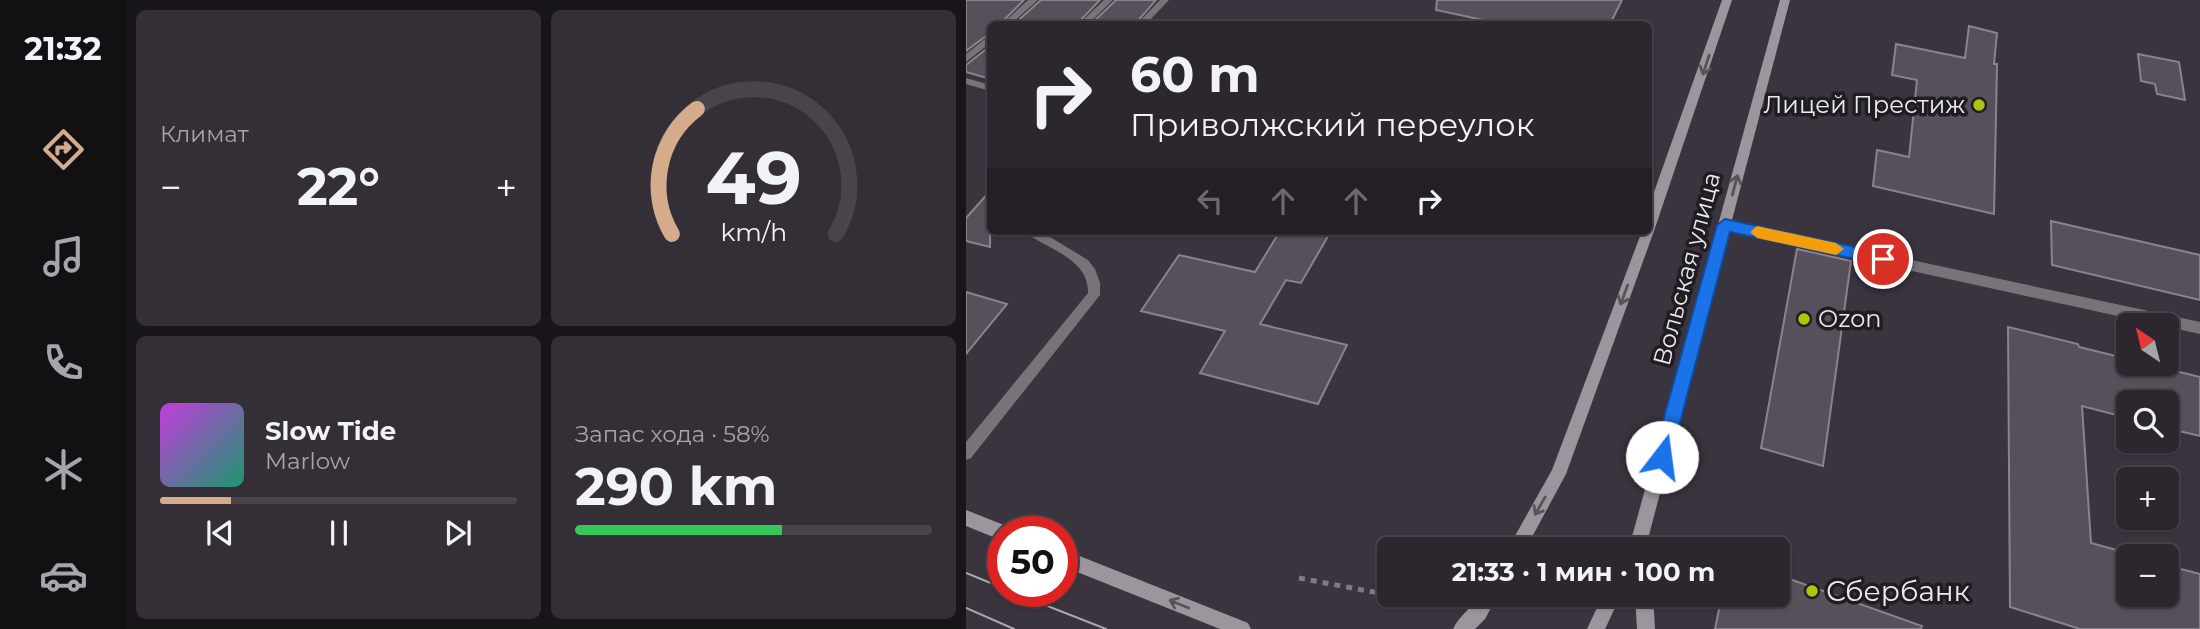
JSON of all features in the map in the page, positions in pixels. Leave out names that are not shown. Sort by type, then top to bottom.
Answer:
[{"type":"main road","name":"Вольская улица","points":[[1652,218],[1727,0]]},
{"type":"main road","name":"Вольская улица","points":[[1641,537],[1785,0]]},
{"type":"main road","name":"Вольская улица","points":[[1522,537],[1558,474],[1646,235]]},
{"type":"main road","points":[[966,518],[987,527]]},
{"type":"main road","points":[[1078,563],[1242,629]]},
{"type":"main road","points":[[1462,629],[1482,607]]},
{"type":"main road","points":[[1596,629],[1606,607]]},
{"type":"main road","points":[[1645,607],[1646,629]]},
{"type":"street","points":[[1725,225],[2200,328]]},
{"type":"lane","points":[[1010,21],[1034,0]]},
{"type":"lane","points":[[1086,21],[1109,0]]},
{"type":"lane","points":[[1144,21],[1166,0]]},
{"type":"lane","points":[[966,59],[987,41]]},
{"type":"lane","points":[[966,81],[987,87]]},
{"type":"lane","points":[[966,453],[1094,295],[1097,281],[1091,269],[1037,235]]},
{"type":"path","points":[[1299,578],[1377,593]]},
{"type":"building","points":[[966,0],[1024,0],[1003,21],[987,21],[987,35],[966,51]]},
{"type":"building","points":[[1041,0],[1100,0],[1080,21],[1017,21]]},
{"type":"building","points":[[1116,0],[1156,0],[1138,21],[1094,21]]},
{"type":"building","points":[[1437,0],[1622,0],[1612,21],[1488,21],[1436,10]]},
{"type":"building","points":[[1969,26],[1997,33],[1994,64],[1997,64],[1994,214],[1873,186],[1877,150],[1909,157],[1917,80],[1892,75],[1896,44],[1965,58]]},
{"type":"building","points":[[987,48],[987,78],[966,72],[966,65]]},
{"type":"building","points":[[2138,54],[2179,62],[2185,100],[2157,94],[2155,84],[2141,81]]},
{"type":"building","points":[[987,194],[987,235],[990,235],[990,247],[966,241],[966,218]]},
{"type":"building","points":[[2051,221],[2200,255],[2200,300],[2052,265]]},
{"type":"building","points":[[1278,235],[1329,235],[1301,283],[1286,280],[1260,324],[1347,345],[1318,404],[1200,373],[1225,331],[1141,311],[1179,255],[1255,272]]},
{"type":"building","points":[[1797,249],[1851,261],[1823,466],[1761,448]]},
{"type":"building","points":[[966,292],[1007,304],[966,354]]},
{"type":"building","points":[[2008,327],[2116,356],[2116,376],[2179,376],[2179,372],[2200,377],[2200,436],[2179,431],[2179,390],[2116,390],[2116,415],[2082,406],[2091,543],[2116,550],[2116,607],[2179,607],[2179,568],[2200,574],[2200,629],[2080,629],[2010,607]]},
{"type":"building","points":[[1790,579],[1922,626],[1921,629],[1715,629],[1720,607],[1790,607]]},
{"type":"tram line","points":[[966,573],[987,582]]},
{"type":"tram line","points":[[1050,607],[1106,629]]},
{"type":"tram line","points":[[966,608],[1014,629]]},
{"type":"slow traffic","points":[[1757,232],[1836,249]]},
{"type":"place","name":"Лицей Престиж","points":[[1979,105]]},
{"type":"place","name":"Ozon","points":[[1804,319]]},
{"type":"place","name":"Сбербанк","points":[[1812,591]]},
{"type":"route","points":[[1662,457],[1725,225],[1883,259]]}]
